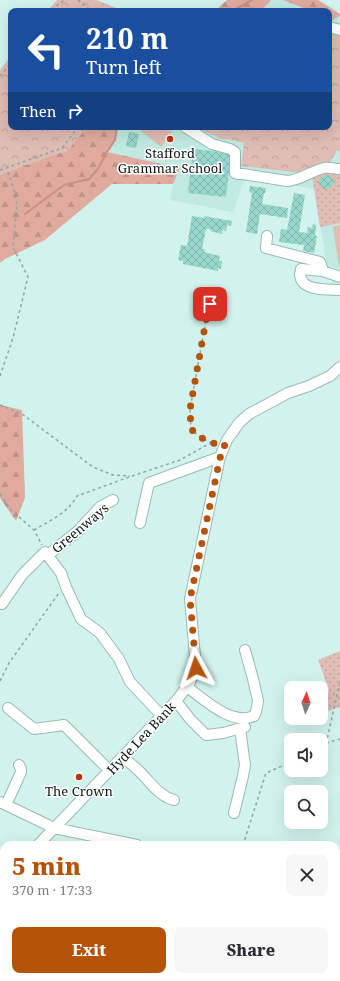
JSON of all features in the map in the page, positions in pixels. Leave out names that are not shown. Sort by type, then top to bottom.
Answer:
[{"type":"street","points":[[190,130],[212,144],[235,152],[235,173],[238,174],[293,181],[324,168],[340,169]]},
{"type":"street","points":[[267,236],[266,248],[320,262],[323,272]]},
{"type":"street","points":[[340,277],[323,272],[301,269],[300,276],[305,285],[313,288],[340,290]]},
{"type":"street","name":"Hyde Lea Bank","points":[[42,841],[162,716],[189,684],[196,668],[190,599],[220,458],[225,444],[239,423],[249,414],[288,393],[309,386],[330,376],[340,367]]},
{"type":"street","points":[[140,523],[148,483],[220,458]]},
{"type":"street","name":"Greenways","points":[[2,604],[22,575],[46,554],[78,531],[100,507],[113,500]]},
{"type":"street","points":[[46,554],[61,573],[81,619],[100,634],[119,659],[130,682],[162,716]]},
{"type":"street","points":[[187,687],[224,714],[243,718],[254,716],[258,701],[245,650]]},
{"type":"street","points":[[176,701],[190,719],[206,735],[243,728],[245,765],[234,813]]},
{"type":"street","points":[[8,708],[34,729],[64,725],[110,771]]},
{"type":"street","points":[[123,757],[160,793],[167,798],[174,800]]},
{"type":"street","points":[[19,765],[21,772],[3,804],[54,828],[117,841]]},
{"type":"path","points":[[56,8],[66,0]]},
{"type":"path","points":[[78,0],[88,8]]},
{"type":"path","points":[[0,76],[8,67]]},
{"type":"path","points":[[0,170],[62,148],[76,130]]},
{"type":"path","points":[[0,376],[13,338],[28,277],[13,247],[17,204],[6,167]]},
{"type":"path","points":[[213,293],[207,315],[190,409],[191,429],[200,437],[212,443],[225,444]]},
{"type":"path","points":[[0,405],[22,414],[93,467],[113,475],[132,476]]},
{"type":"path","points":[[34,530],[58,517],[74,502],[77,496],[180,460],[212,443]]},
{"type":"path","points":[[0,494],[11,510],[34,530],[46,554]]},
{"type":"path","points":[[0,681],[9,663],[62,589],[66,587]]},
{"type":"path","points":[[328,735],[340,682]]},
{"type":"path","points":[[328,743],[340,740]]},
{"type":"path","points":[[244,841],[266,773],[284,765]]},
{"type":"shaded area","name":"Stafford Grammar School","points":[[271,0],[318,0],[331,8],[264,8]]},
{"type":"shaded area","name":"Stafford Grammar School","points":[[332,9],[340,14],[340,270],[327,264],[314,189],[245,178],[233,212],[170,200],[173,184],[180,168],[107,152],[0,231],[0,70],[8,60],[8,130],[332,130]]},
{"type":"green space","points":[[57,0],[96,0],[116,8],[50,8]]},
{"type":"green space","points":[[227,0],[271,0],[264,8],[219,7]]},
{"type":"green space","points":[[283,0],[318,0],[331,8],[303,8]]},
{"type":"green space","points":[[332,9],[340,14],[332,20]]},
{"type":"green space","points":[[332,31],[340,32],[340,151],[337,151],[330,162],[324,162],[302,173],[241,166],[244,143],[222,139],[202,130],[332,130]]},
{"type":"green space","points":[[8,60],[8,130],[84,130],[67,151],[0,175],[0,70]]},
{"type":"green space","points":[[84,130],[117,130],[115,140],[107,152],[180,168],[173,184],[112,184],[45,240],[5,259],[0,263],[0,175],[67,151]]},
{"type":"green space","points":[[140,130],[170,130],[172,132],[161,147]]},
{"type":"green space","points":[[322,171],[340,171],[340,223],[320,227],[312,175]]},
{"type":"green space","points":[[340,225],[340,266],[339,266],[333,227]]},
{"type":"green space","points":[[0,405],[22,410],[25,498],[16,521],[0,498]]},
{"type":"green space","points":[[340,651],[340,707],[328,711],[328,681],[326,681],[318,660]]},
{"type":"building","points":[[129,132],[139,134],[136,148],[126,146]]},
{"type":"building","points":[[193,149],[231,153],[226,197],[188,193]]},
{"type":"building","points":[[328,175],[334,180],[332,187],[324,189],[319,184],[321,177]]},
{"type":"building","points":[[250,186],[266,188],[262,204],[288,208],[287,218],[260,214],[257,234],[246,232],[252,193],[249,192]]},
{"type":"building","points":[[294,193],[305,195],[299,232],[307,233],[308,227],[312,228],[313,224],[316,225],[315,236],[317,236],[314,253],[303,251],[304,245],[279,242],[281,229],[287,230]]},
{"type":"building","points":[[192,216],[204,218],[204,216],[232,221],[231,226],[227,225],[226,231],[222,230],[222,234],[210,231],[211,229],[206,229],[202,249],[205,249],[204,252],[220,256],[219,261],[222,261],[221,269],[218,268],[218,271],[183,264],[183,261],[178,260],[181,245],[187,246]]},
{"type":"waterway","points":[[237,8],[252,0]]},
{"type":"waterway","points":[[25,214],[64,185],[89,179],[98,169],[115,140],[117,130]]},
{"type":"place","name":"Stafford Grammar School","points":[[170,139]]},
{"type":"place","name":"The Crown","points":[[79,777]]},
{"type":"route","points":[[196,668],[190,599],[220,458],[225,444],[212,443],[200,437],[191,429],[190,409],[210,304]]}]
